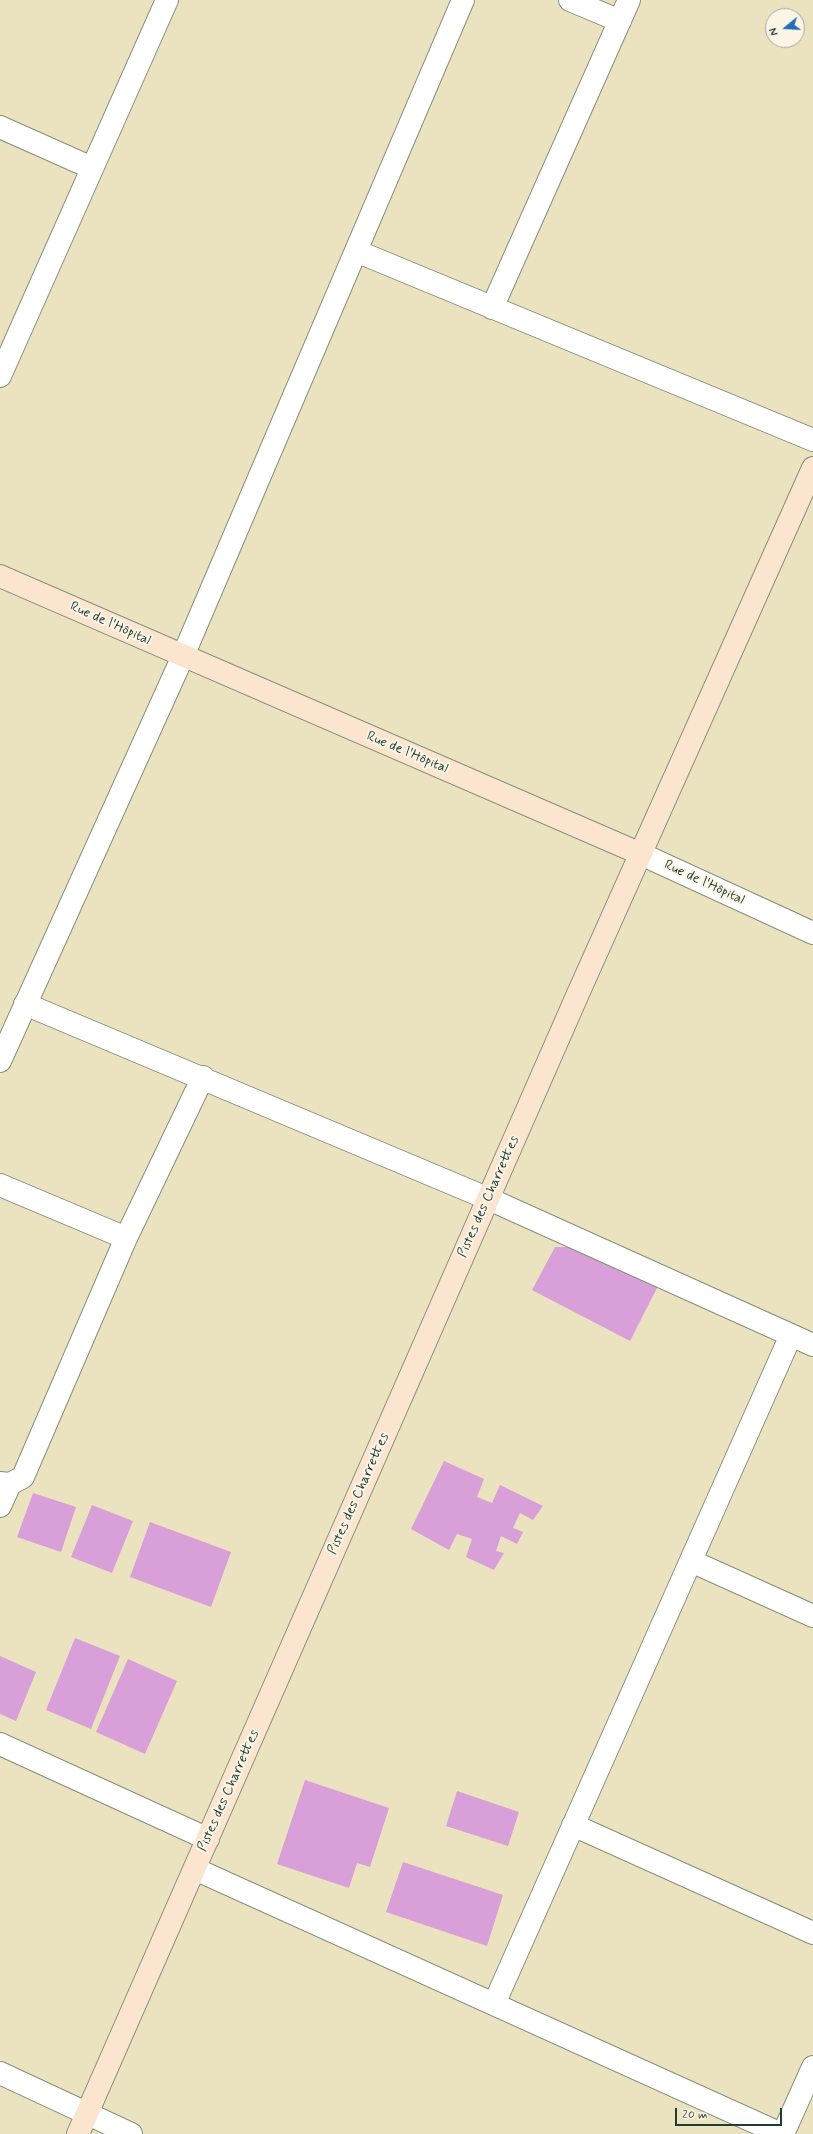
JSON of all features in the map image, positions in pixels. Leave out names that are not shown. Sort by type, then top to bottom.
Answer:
[{"type":"main road","name":"Pistes des Charrettes","points":[[78,2134],[488,1199],[813,468]]},
{"type":"main road","name":"Rue de l'Hôpital","points":[[0,576],[641,854]]},
{"type":"street","points":[[0,376],[167,0]]},
{"type":"street","points":[[0,1060],[183,656],[464,0]]},
{"type":"street","points":[[570,0],[620,21]]},
{"type":"street","points":[[492,308],[629,0]]},
{"type":"street","points":[[0,127],[92,168]]},
{"type":"street","points":[[356,251],[813,440]]},
{"type":"street","name":"Rue de l'Hôpital","points":[[641,854],[813,934]]},
{"type":"street","points":[[25,1004],[488,1199],[813,1345]]},
{"type":"street","points":[[0,1506],[5,1483],[23,1477],[126,1238],[203,1078]]},
{"type":"street","points":[[0,1185],[126,1238]]},
{"type":"street","points":[[494,2004],[791,1335]]},
{"type":"street","points":[[691,1560],[813,1616]]},
{"type":"street","points":[[0,1744],[208,1839]]},
{"type":"street","points":[[573,1825],[813,1933]]},
{"type":"street","points":[[194,1869],[782,2134],[813,2066]]},
{"type":"street","points":[[0,2073],[132,2134]]},
{"type":"building","points":[[555,1247],[582,1247],[659,1284],[630,1341],[532,1290]]},
{"type":"building","points":[[444,1461],[484,1479],[477,1497],[492,1503],[500,1485],[543,1506],[533,1520],[520,1513],[513,1528],[523,1532],[517,1544],[501,1536],[496,1551],[504,1553],[494,1570],[466,1557],[472,1539],[457,1534],[449,1550],[411,1529]]},
{"type":"building","points":[[33,1493],[76,1507],[61,1552],[17,1537]]},
{"type":"building","points":[[92,1505],[133,1521],[112,1573],[71,1557]]},
{"type":"building","points":[[150,1522],[231,1552],[211,1607],[130,1577]]},
{"type":"building","points":[[75,1638],[120,1656],[91,1729],[46,1710]]},
{"type":"building","points":[[0,1656],[36,1672],[16,1721],[0,1714]]},
{"type":"building","points":[[128,1659],[177,1681],[145,1754],[96,1732]]},
{"type":"building","points":[[305,1780],[389,1808],[370,1867],[357,1863],[349,1888],[277,1864]]},
{"type":"building","points":[[457,1791],[519,1812],[508,1846],[446,1826]]},
{"type":"building","points":[[403,1862],[503,1895],[487,1946],[386,1912]]}]
